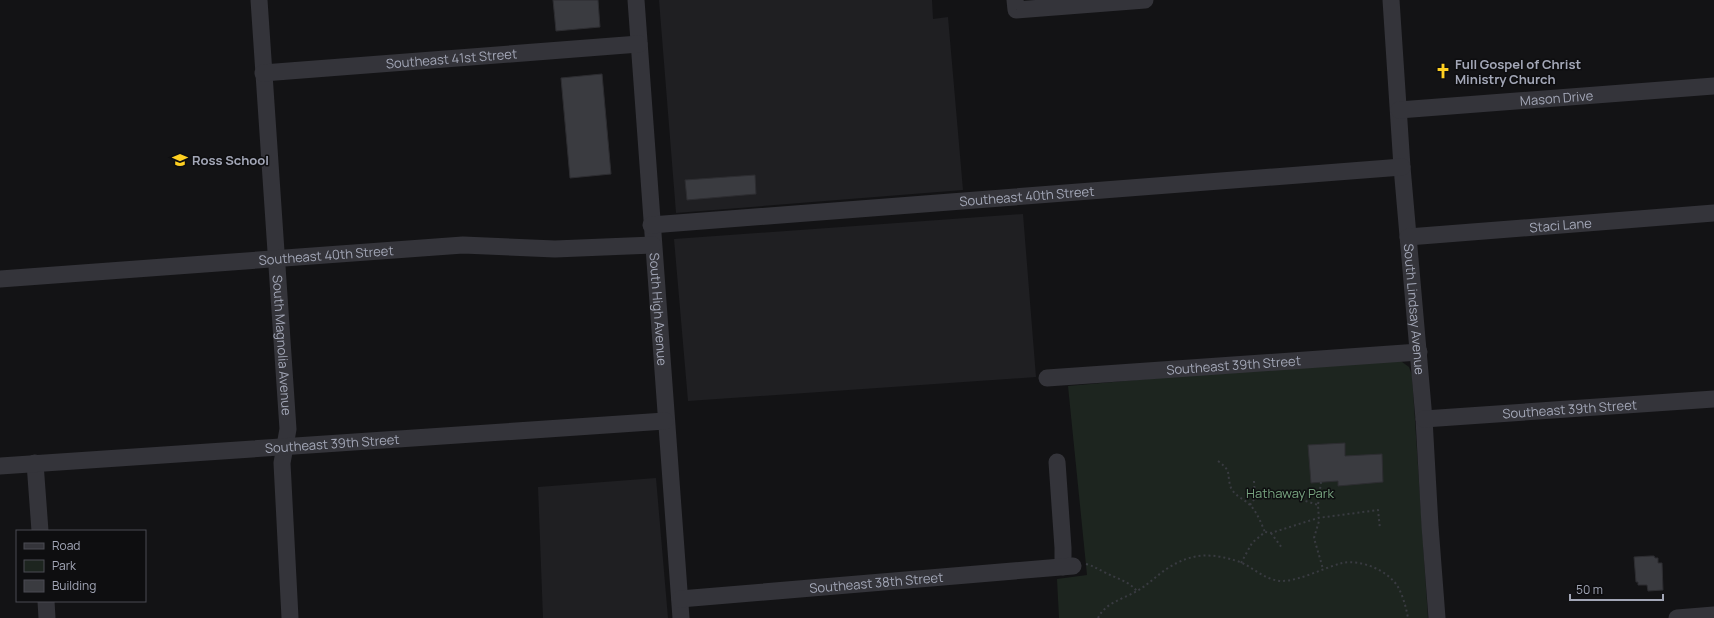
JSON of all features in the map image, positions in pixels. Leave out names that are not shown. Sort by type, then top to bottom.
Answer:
[{"type":"street","name":"South Magnolia Avenue","points":[[259,0],[263,73],[278,260],[288,429],[282,463],[290,618]]},
{"type":"street","name":"South High Avenue","points":[[636,0],[665,421],[681,618]]},
{"type":"street","points":[[1016,5],[1145,0]]},
{"type":"street","name":"South Lindsay Avenue","points":[[1391,0],[1402,167],[1424,419],[1437,618]]},
{"type":"street","name":"Southeast 41st Street","points":[[263,73],[639,44]]},
{"type":"street","name":"Mason Drive","points":[[1399,110],[1714,86]]},
{"type":"street","name":"Southeast 40th Street","points":[[651,225],[1402,167]]},
{"type":"street","name":"Staci Lane","points":[[1408,237],[1714,213]]},
{"type":"street","name":"Southeast 40th Street","points":[[0,279],[278,260],[463,245],[555,249],[653,245]]},
{"type":"street","name":"Southeast 39th Street","points":[[1048,378],[1419,352]]},
{"type":"street","name":"Southeast 39th Street","points":[[1424,419],[1714,399]]},
{"type":"street","name":"Southeast 39th Street","points":[[0,466],[665,421]]},
{"type":"street","points":[[1057,462],[1063,548],[1068,566]]},
{"type":"street","points":[[35,463],[40,530]]},
{"type":"street","name":"Southeast 38th Street","points":[[680,599],[1068,566]]},
{"type":"street","points":[[46,602],[47,618]]},
{"type":"street","points":[[1677,618],[1714,614]]},
{"type":"path","points":[[1218,461],[1226,467],[1232,489],[1250,505],[1260,520],[1265,532]]},
{"type":"path","points":[[1250,505],[1255,498],[1254,481]]},
{"type":"path","points":[[1321,482],[1318,518],[1314,538],[1324,569]]},
{"type":"path","points":[[1255,498],[1290,496],[1318,506]]},
{"type":"path","points":[[1241,563],[1252,542],[1265,532],[1271,533],[1318,518],[1378,510],[1380,529]]},
{"type":"path","points":[[1271,533],[1282,548]]},
{"type":"path","points":[[1098,618],[1110,604],[1138,591],[1168,568],[1191,556],[1204,555],[1241,563],[1274,580],[1287,581],[1344,563],[1365,564],[1384,573],[1397,585],[1406,606],[1408,618]]},
{"type":"path","points":[[1068,566],[1086,564],[1094,566],[1130,584],[1138,591]]},
{"type":"shaded area","points":[[659,0],[932,0],[933,19],[948,17],[963,190],[676,213]]},
{"type":"shaded area","points":[[1023,214],[1036,377],[688,401],[674,239]]},
{"type":"shaded area","points":[[656,478],[668,618],[543,618],[538,487]]},
{"type":"green space","name":"Hathaway Park","points":[[1398,359],[1409,367],[1412,375],[1428,618],[1059,618],[1057,579],[1087,575],[1068,386]]},
{"type":"building","points":[[553,0],[598,0],[600,27],[556,31]]},
{"type":"building","points":[[602,74],[611,174],[570,178],[561,78]]},
{"type":"building","points":[[755,175],[756,194],[687,200],[685,180]]},
{"type":"building","points":[[1345,443],[1345,456],[1382,454],[1383,482],[1338,486],[1338,481],[1311,483],[1308,445]]},
{"type":"building","points":[[1654,556],[1655,558],[1658,558],[1658,563],[1662,563],[1663,590],[1648,591],[1647,585],[1638,585],[1638,582],[1636,582],[1634,557]]},
{"type":"place","name":"Full Gospel of Christ Ministry Church","points":[[1443,71]]},
{"type":"place","name":"Ross School","points":[[180,160]]}]
